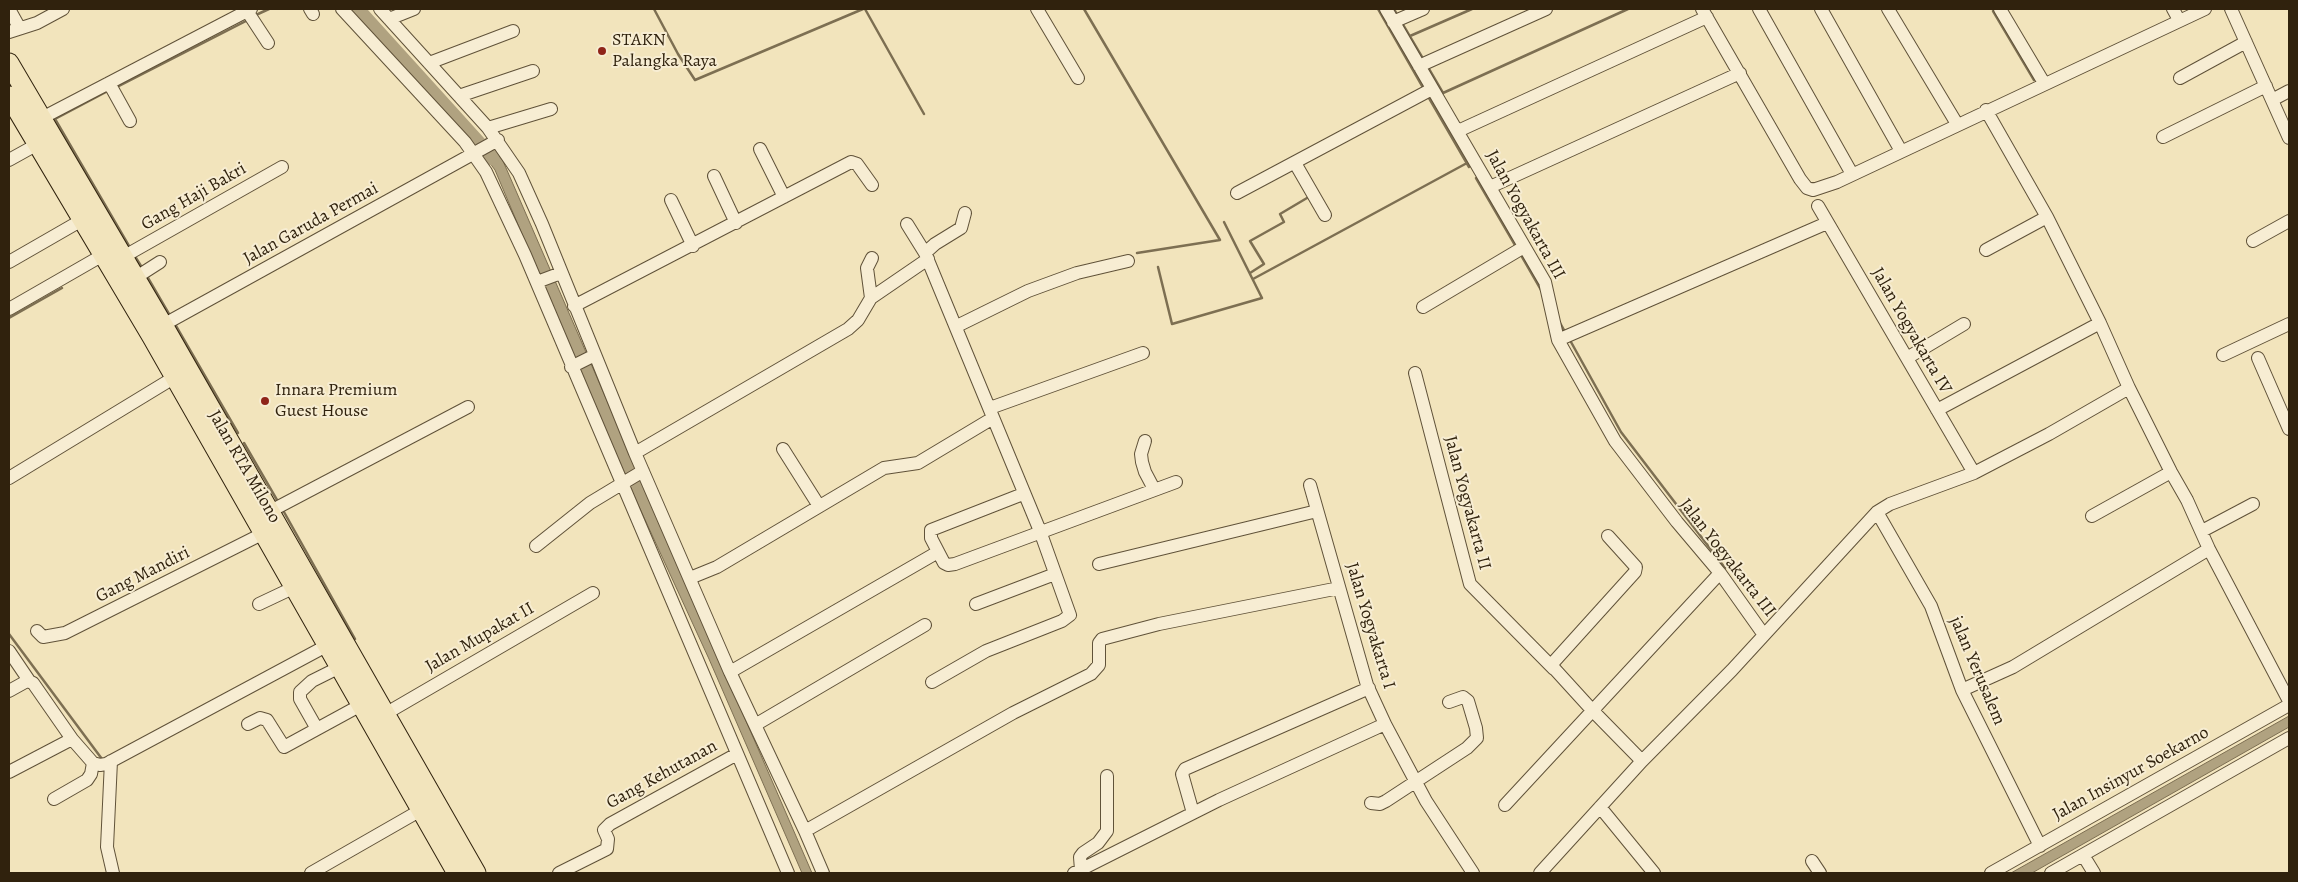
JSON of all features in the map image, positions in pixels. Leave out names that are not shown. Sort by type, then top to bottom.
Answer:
[{"type":"highway","name":"Jalan RTA Milono","points":[[9,63],[40,119],[163,325],[295,587],[360,705],[476,873]]},
{"type":"highway","name":"Jalan RTA Milono","points":[[11,106],[82,220],[263,521],[385,714],[412,778],[420,810],[457,873]]},
{"type":"street","points":[[9,9],[14,30],[36,23],[63,9]]},
{"type":"street","points":[[342,9],[486,147],[519,173],[574,306],[582,361],[632,478],[670,594],[736,754],[788,873]]},
{"type":"street","points":[[385,14],[414,9]]},
{"type":"street","points":[[1037,9],[1078,78]]},
{"type":"street","name":"Jalan Yogyakarta III","points":[[1386,9],[1458,131],[1548,291],[1558,340],[1615,441],[1677,522],[1720,573],[1764,635]]},
{"type":"street","points":[[1393,22],[1423,9]]},
{"type":"street","points":[[1419,66],[1546,9]]},
{"type":"street","points":[[1760,9],[1852,174]]},
{"type":"street","points":[[1821,9],[1901,151]]},
{"type":"street","points":[[1888,9],[1957,124]]},
{"type":"street","points":[[2000,9],[2044,83]]},
{"type":"street","points":[[2173,9],[2179,20]]},
{"type":"street","points":[[1458,131],[1704,13],[1803,185],[1807,188],[1820,189],[2205,9]]},
{"type":"street","points":[[2230,9],[2289,138]]},
{"type":"street","points":[[40,119],[249,10],[268,43]]},
{"type":"street","points":[[385,14],[488,128],[486,172],[539,281],[635,454],[632,478],[690,578],[730,672],[805,831],[822,873]]},
{"type":"street","points":[[429,63],[513,32]]},
{"type":"street","points":[[2180,78],[2246,42]]},
{"type":"street","points":[[459,96],[533,71]]},
{"type":"street","points":[[1490,187],[1740,73]]},
{"type":"street","points":[[109,83],[130,121]]},
{"type":"street","points":[[2163,138],[2266,86]]},
{"type":"street","points":[[1237,193],[1432,89]]},
{"type":"street","points":[[2272,100],[2289,91]]},
{"type":"street","points":[[488,128],[551,109]]},
{"type":"street","points":[[1986,110],[2047,217],[2100,323],[2129,388],[2202,531],[2209,549],[2289,701]]},
{"type":"street","points":[[9,160],[36,145]]},
{"type":"street","name":"Jalan Garuda Permai","points":[[163,325],[486,147]]},
{"type":"street","points":[[760,149],[784,197]]},
{"type":"street","points":[[574,306],[694,246],[850,162],[856,164],[872,185]]},
{"type":"street","points":[[1295,163],[1325,215]]},
{"type":"street","name":"Gang Haji Bakri","points":[[123,257],[282,167]]},
{"type":"street","points":[[714,176],[736,223]]},
{"type":"street","points":[[671,200],[694,246]]},
{"type":"street","name":"Jalan Yogyakarta IV","points":[[1818,206],[1974,473]]},
{"type":"street","points":[[635,454],[848,329],[858,320],[871,298],[927,256],[935,244],[961,228],[965,214]]},
{"type":"street","points":[[1986,250],[2047,217]]},
{"type":"street","points":[[9,262],[82,220]]},
{"type":"street","points":[[2253,241],[2289,221]]},
{"type":"street","points":[[1558,340],[1827,222]]},
{"type":"street","points":[[907,224],[927,256],[957,326],[1023,494],[1040,531],[1070,612],[1067,619],[986,650],[932,682]]},
{"type":"street","points":[[1423,307],[1524,247]]},
{"type":"street","points":[[9,309],[103,255]]},
{"type":"street","points":[[871,298],[867,268],[872,258]]},
{"type":"street","points":[[957,326],[1028,291],[1077,273],[1128,260]]},
{"type":"street","points":[[135,278],[160,262]]},
{"type":"street","points":[[539,281],[559,273]]},
{"type":"street","points":[[1937,410],[2100,323]]},
{"type":"street","points":[[1907,358],[1964,324]]},
{"type":"street","points":[[2223,354],[2289,324]]},
{"type":"street","points":[[690,578],[717,567],[884,468],[918,463],[991,413],[1143,353]]},
{"type":"street","points":[[2258,358],[2289,429]]},
{"type":"street","name":"Jalan Yogyakarta II","points":[[1415,373],[1470,584],[1642,761]]},
{"type":"street","points":[[9,478],[175,377]]},
{"type":"street","points":[[1540,873],[1642,761],[1703,701],[1877,512],[1897,502],[1974,473],[2129,388]]},
{"type":"street","points":[[263,521],[468,407]]},
{"type":"street","points":[[1145,442],[1141,454],[1142,462],[1144,472],[1154,489]]},
{"type":"street","points":[[783,448],[819,506]]},
{"type":"street","points":[[2092,516],[2171,472]]},
{"type":"street","points":[[536,546],[590,503],[632,478]]},
{"type":"street","points":[[1023,494],[934,528],[930,533],[944,563],[951,565],[1176,482]]},
{"type":"street","name":"Jalan Yogyakarta I","points":[[1310,485],[1369,688],[1385,724],[1416,782],[1473,873]]},
{"type":"street","points":[[2202,531],[2253,504]]},
{"type":"street","points":[[1099,564],[1317,511]]},
{"type":"street","name":"jalan Yerusalem","points":[[1877,512],[1931,606],[1962,690],[2040,846]]},
{"type":"street","name":"Gang Mandiri","points":[[37,631],[43,637],[65,633],[263,521]]},
{"type":"street","points":[[1554,669],[1551,665],[1553,662],[1635,572],[1636,567],[1608,536]]},
{"type":"street","points":[[1962,690],[2013,667],[2209,549]]},
{"type":"street","points":[[730,672],[938,552]]},
{"type":"street","points":[[1505,805],[1720,573]]},
{"type":"street","points":[[976,604],[1055,574]]},
{"type":"street","points":[[259,604],[295,587]]},
{"type":"street","points":[[805,831],[1012,713],[1091,674],[1099,665],[1099,643],[1102,639],[1159,624],[1339,588]]},
{"type":"street","name":"Jalan Mupakat II","points":[[385,714],[593,593]]},
{"type":"street","points":[[755,725],[924,625]]},
{"type":"street","points":[[54,799],[87,780],[102,763],[328,645]]},
{"type":"street","points":[[9,651],[72,739],[102,763],[107,847],[113,873]]},
{"type":"street","points":[[316,729],[300,699],[300,692],[312,681],[340,667]]},
{"type":"street","points":[[9,691],[27,681],[30,682]]},
{"type":"street","points":[[1193,813],[1182,774],[1185,769],[1369,688]]},
{"type":"street","points":[[1371,803],[1380,804],[1386,801],[1467,748],[1476,738],[1476,728],[1468,701],[1463,697],[1449,702]]},
{"type":"street","points":[[248,724],[260,718],[267,720],[284,747],[360,705]]},
{"type":"street","name":"Jalan Insinyur Soekarno","points":[[1991,873],[2289,705]]},
{"type":"street","points":[[1077,872],[1193,813],[1385,724]]},
{"type":"street","points":[[2051,873],[2289,738]]},
{"type":"street","points":[[9,772],[72,739]]},
{"type":"street","name":"Gang Kehutanan","points":[[559,873],[600,852],[609,845],[604,830],[610,824],[736,754]]},
{"type":"street","points":[[1077,872],[1083,852],[1098,843],[1107,831],[1107,776]]},
{"type":"street","points":[[1600,807],[1654,873]]},
{"type":"street","points":[[311,873],[420,810]]},
{"type":"street","points":[[2083,855],[2094,873]]},
{"type":"street","points":[[1812,861],[1820,873]]},
{"type":"shaded area","points":[[486,139],[503,161],[812,873],[802,873],[709,659],[613,450],[495,170],[477,146]]},
{"type":"shaded area","points":[[2289,716],[2289,727],[2032,873],[2011,873]]},
{"type":"waterway","points":[[258,14],[269,9]]},
{"type":"waterway","points":[[357,9],[492,158]]},
{"type":"waterway","points":[[654,9],[678,54],[695,80],[863,9]]},
{"type":"waterway","points":[[865,9],[924,114]]},
{"type":"waterway","points":[[1084,9],[1220,240],[1137,253]]},
{"type":"waterway","points":[[1378,9],[1422,86]]},
{"type":"waterway","points":[[1394,9],[1398,16]]},
{"type":"waterway","points":[[1410,36],[1472,9]]},
{"type":"waterway","points":[[1429,69],[1443,93],[1628,9]]},
{"type":"waterway","points":[[1993,11],[2034,80]]},
{"type":"waterway","points":[[119,86],[246,21]]},
{"type":"waterway","points":[[1402,23],[1422,57]]},
{"type":"waterway","points":[[106,92],[55,119],[129,246]]},
{"type":"waterway","points":[[1429,98],[1469,167]]},
{"type":"waterway","points":[[1253,279],[1467,163]]},
{"type":"waterway","points":[[1476,178],[1515,245]]},
{"type":"waterway","points":[[1250,273],[1264,264],[1250,241],[1284,222],[1280,214],[1307,198]]},
{"type":"waterway","points":[[1158,267],[1172,324],[1262,298],[1224,222]]},
{"type":"waterway","points":[[1522,257],[1541,290]]},
{"type":"waterway","points":[[136,258],[141,266]]},
{"type":"waterway","points":[[148,278],[169,314]]},
{"type":"waterway","points":[[9,318],[62,288]]},
{"type":"waterway","points":[[1559,321],[1564,330]]},
{"type":"waterway","points":[[176,326],[238,433]]},
{"type":"waterway","points":[[1571,342],[1621,432],[1725,568]]},
{"type":"waterway","points":[[244,443],[277,500]]},
{"type":"waterway","points":[[284,512],[355,639]]},
{"type":"waterway","points":[[9,634],[102,759]]},
{"type":"place","name":"STAKN Palangka Raya","points":[[602,51]]},
{"type":"place","name":"Innara Premium Guest House","points":[[265,401]]}]
